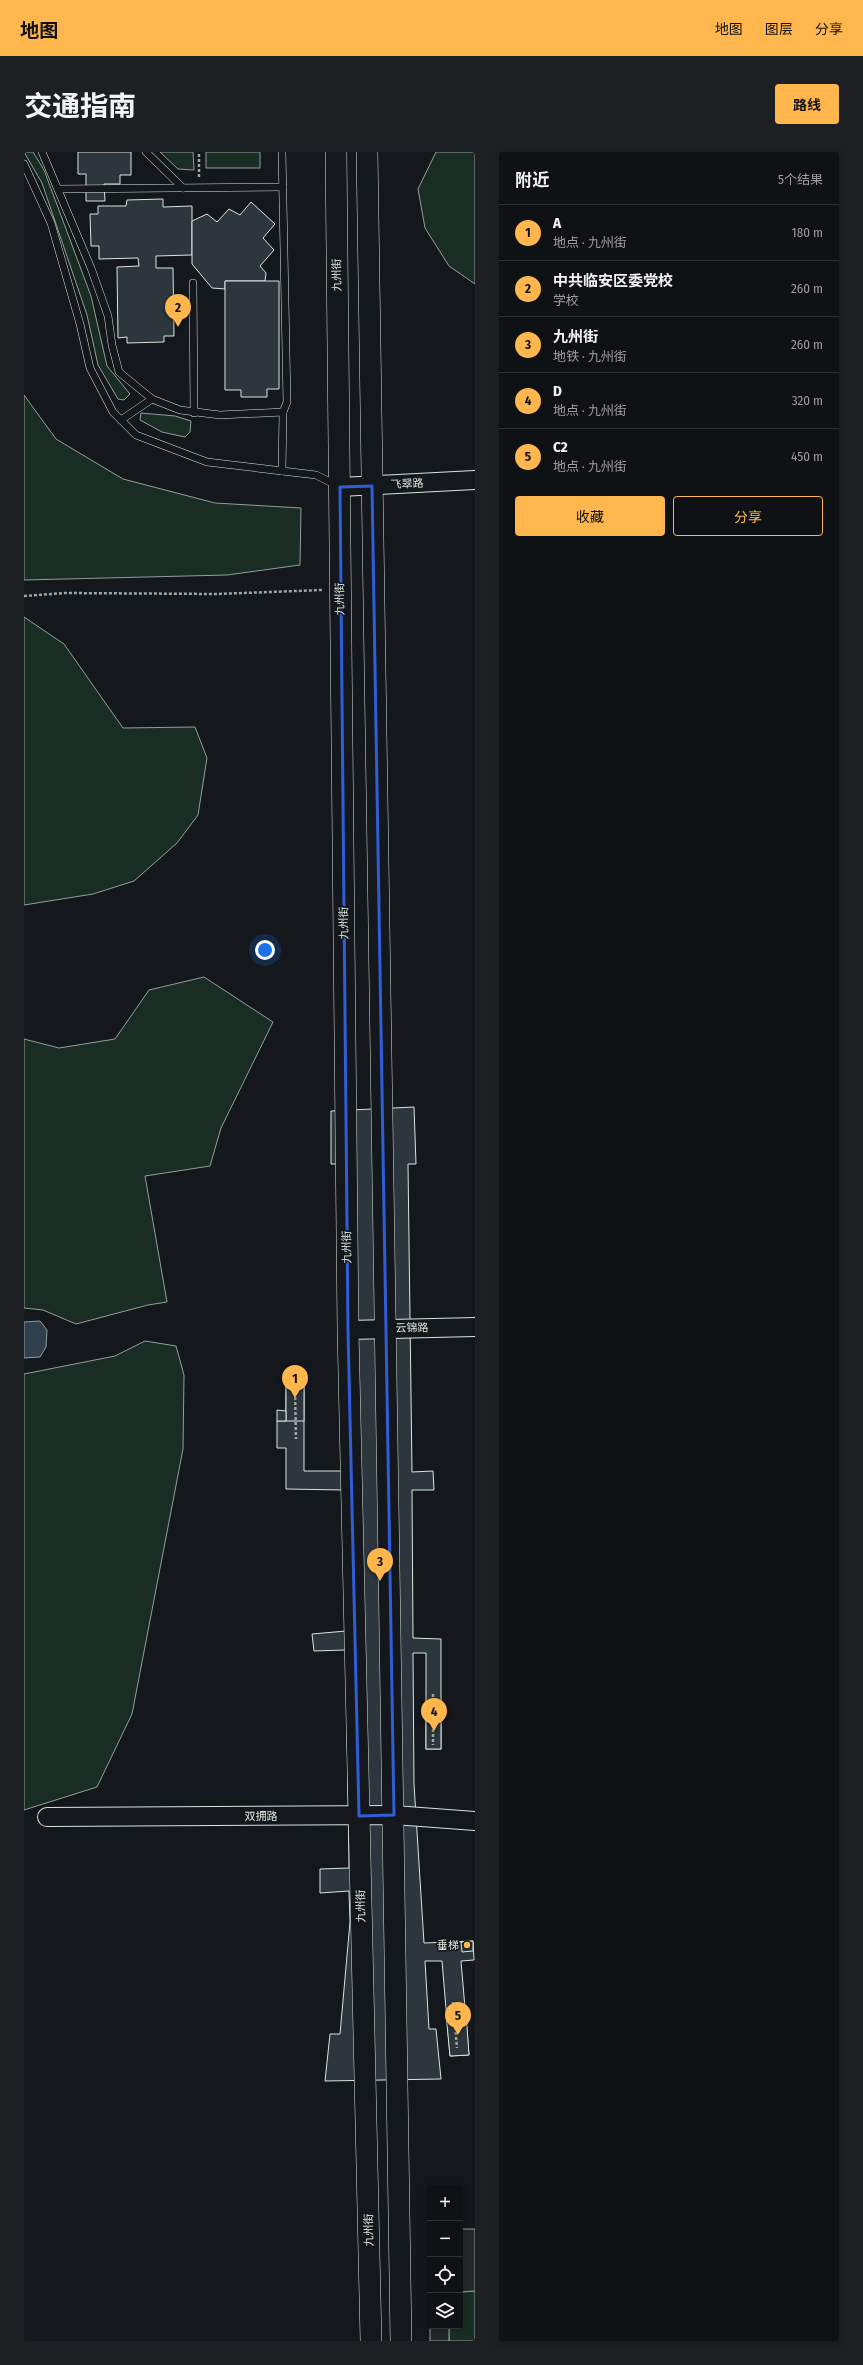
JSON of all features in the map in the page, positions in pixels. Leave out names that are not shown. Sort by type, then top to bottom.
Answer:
[{"type":"main road","name":"九州街","points":[[336,152],[348,1330],[371,2341]]},
{"type":"main road","points":[[367,152],[402,2341]]},
{"type":"street","name":"飞翠路","points":[[340,487],[475,480]]},
{"type":"street","name":"云锦路","points":[[348,1330],[475,1327]]},
{"type":"street","name":"双拥路","points":[[47,1817],[394,1815],[475,1821]]},
{"type":"lane","points":[[42,152],[108,316],[112,345],[119,372],[152,399],[180,410],[194,413],[220,415],[282,412]]},
{"type":"lane","points":[[146,152],[183,188]]},
{"type":"lane","points":[[282,152],[286,402],[282,412],[282,471]]},
{"type":"lane","points":[[24,164],[51,224],[80,324],[90,368],[113,412],[136,435],[207,462],[316,475],[340,487]]},
{"type":"lane","points":[[58,189],[283,187]]},
{"type":"lane","points":[[193,283],[194,413]]},
{"type":"lane","points":[[121,420],[152,399]]},
{"type":"path","points":[[199,152],[199,188]]},
{"type":"path","points":[[24,596],[64,593],[217,594],[340,589]]},
{"type":"path","points":[[295,1387],[296,1438]]},
{"type":"path","points":[[433,1694],[434,1745]]},
{"type":"path","points":[[453,2002],[456,2048]]},
{"type":"highlighted area","points":[[372,486],[394,1815],[359,1816],[348,1330],[340,487]]},
{"type":"green space","points":[[24,152],[33,152],[44,170],[91,296],[107,366],[130,394],[124,400],[118,399],[98,365],[87,315],[42,183]]},
{"type":"green space","points":[[160,152],[193,152],[194,170],[178,169]]},
{"type":"green space","points":[[206,152],[260,152],[260,168],[206,168]]},
{"type":"green space","points":[[436,152],[475,152],[475,284],[449,266],[425,228],[418,189]]},
{"type":"green space","points":[[24,395],[56,439],[123,479],[215,503],[301,508],[300,565],[227,575],[24,580]]},
{"type":"green space","points":[[141,413],[175,416],[191,421],[190,432],[185,437],[162,432],[140,420]]},
{"type":"green space","points":[[24,617],[64,644],[123,728],[195,727],[207,758],[198,815],[177,843],[134,881],[93,894],[24,905]]},
{"type":"green space","points":[[204,977],[273,1022],[221,1128],[210,1166],[145,1176],[167,1302],[148,1305],[76,1324],[43,1310],[24,1308],[24,1039],[59,1048],[115,1039],[149,990]]},
{"type":"green space","points":[[145,1341],[176,1346],[184,1375],[183,1449],[132,1714],[97,1787],[24,1810],[24,1374],[115,1356]]},
{"type":"green space","points":[[475,2291],[475,2341],[449,2341],[449,2329],[463,2329],[463,2292]]},
{"type":"shaded area","points":[[463,2229],[475,2229],[475,2291],[463,2292]]},
{"type":"shaded area","points":[[430,2329],[449,2329],[449,2341],[430,2341]]},
{"type":"water","points":[[40,1321],[47,1330],[46,1347],[40,1357],[24,1358],[24,1322]]},
{"type":"building","points":[[78,152],[131,152],[131,175],[120,175],[120,184],[104,184],[105,201],[86,201],[86,174],[78,174]]},
{"type":"building","points":[[163,199],[163,207],[192,206],[192,255],[156,256],[156,268],[173,268],[174,336],[164,336],[164,342],[127,343],[127,337],[118,338],[117,267],[139,266],[138,258],[99,259],[99,246],[91,246],[90,214],[98,214],[98,206],[126,206],[127,200]]},
{"type":"building","points":[[251,202],[275,224],[263,238],[274,250],[260,266],[266,273],[265,281],[225,281],[225,289],[212,288],[192,264],[192,221],[207,214],[217,222],[229,209],[240,215]]},
{"type":"building","points":[[225,281],[279,281],[279,389],[267,389],[267,397],[241,397],[241,390],[225,390]]},
{"type":"building","points":[[414,1107],[416,1164],[408,1164],[412,1472],[433,1471],[434,1490],[412,1490],[413,1638],[441,1639],[441,1749],[426,1749],[426,1653],[413,1653],[414,1784],[424,1943],[473,1941],[474,1960],[461,1961],[469,2055],[450,2056],[442,1961],[425,1961],[429,2029],[436,2029],[441,2079],[325,2081],[330,2034],[340,2034],[350,1922],[349,1891],[320,1893],[320,1869],[349,1868],[346,1650],[314,1651],[312,1634],[346,1631],[344,1490],[286,1489],[286,1448],[277,1448],[277,1421],[286,1421],[286,1385],[304,1385],[304,1471],[342,1471],[338,1164],[331,1164],[331,1111]]},
{"type":"building","points":[[286,1385],[304,1385],[304,1421],[286,1421]]},
{"type":"building","points":[[277,1410],[286,1411],[286,1421],[277,1421]]},
{"type":"building","points":[[426,1713],[441,1713],[441,1749],[426,1749]]},
{"type":"building","name":"垂梯","points":[[473,1941],[473,1951],[462,1952],[461,1942]]},
{"type":"building","points":[[466,2012],[469,2055],[450,2056],[446,2014]]},
{"type":"place","name":"中共临安区委党校","points":[[178,327]]},
{"type":"place","name":"A","points":[[295,1398]]},
{"type":"place","name":"九州街","points":[[380,1581]]},
{"type":"place","name":"D","points":[[434,1731]]},
{"type":"place","name":"垂梯","points":[[467,1945]]},
{"type":"place","name":"C2","points":[[458,2035]]}]
